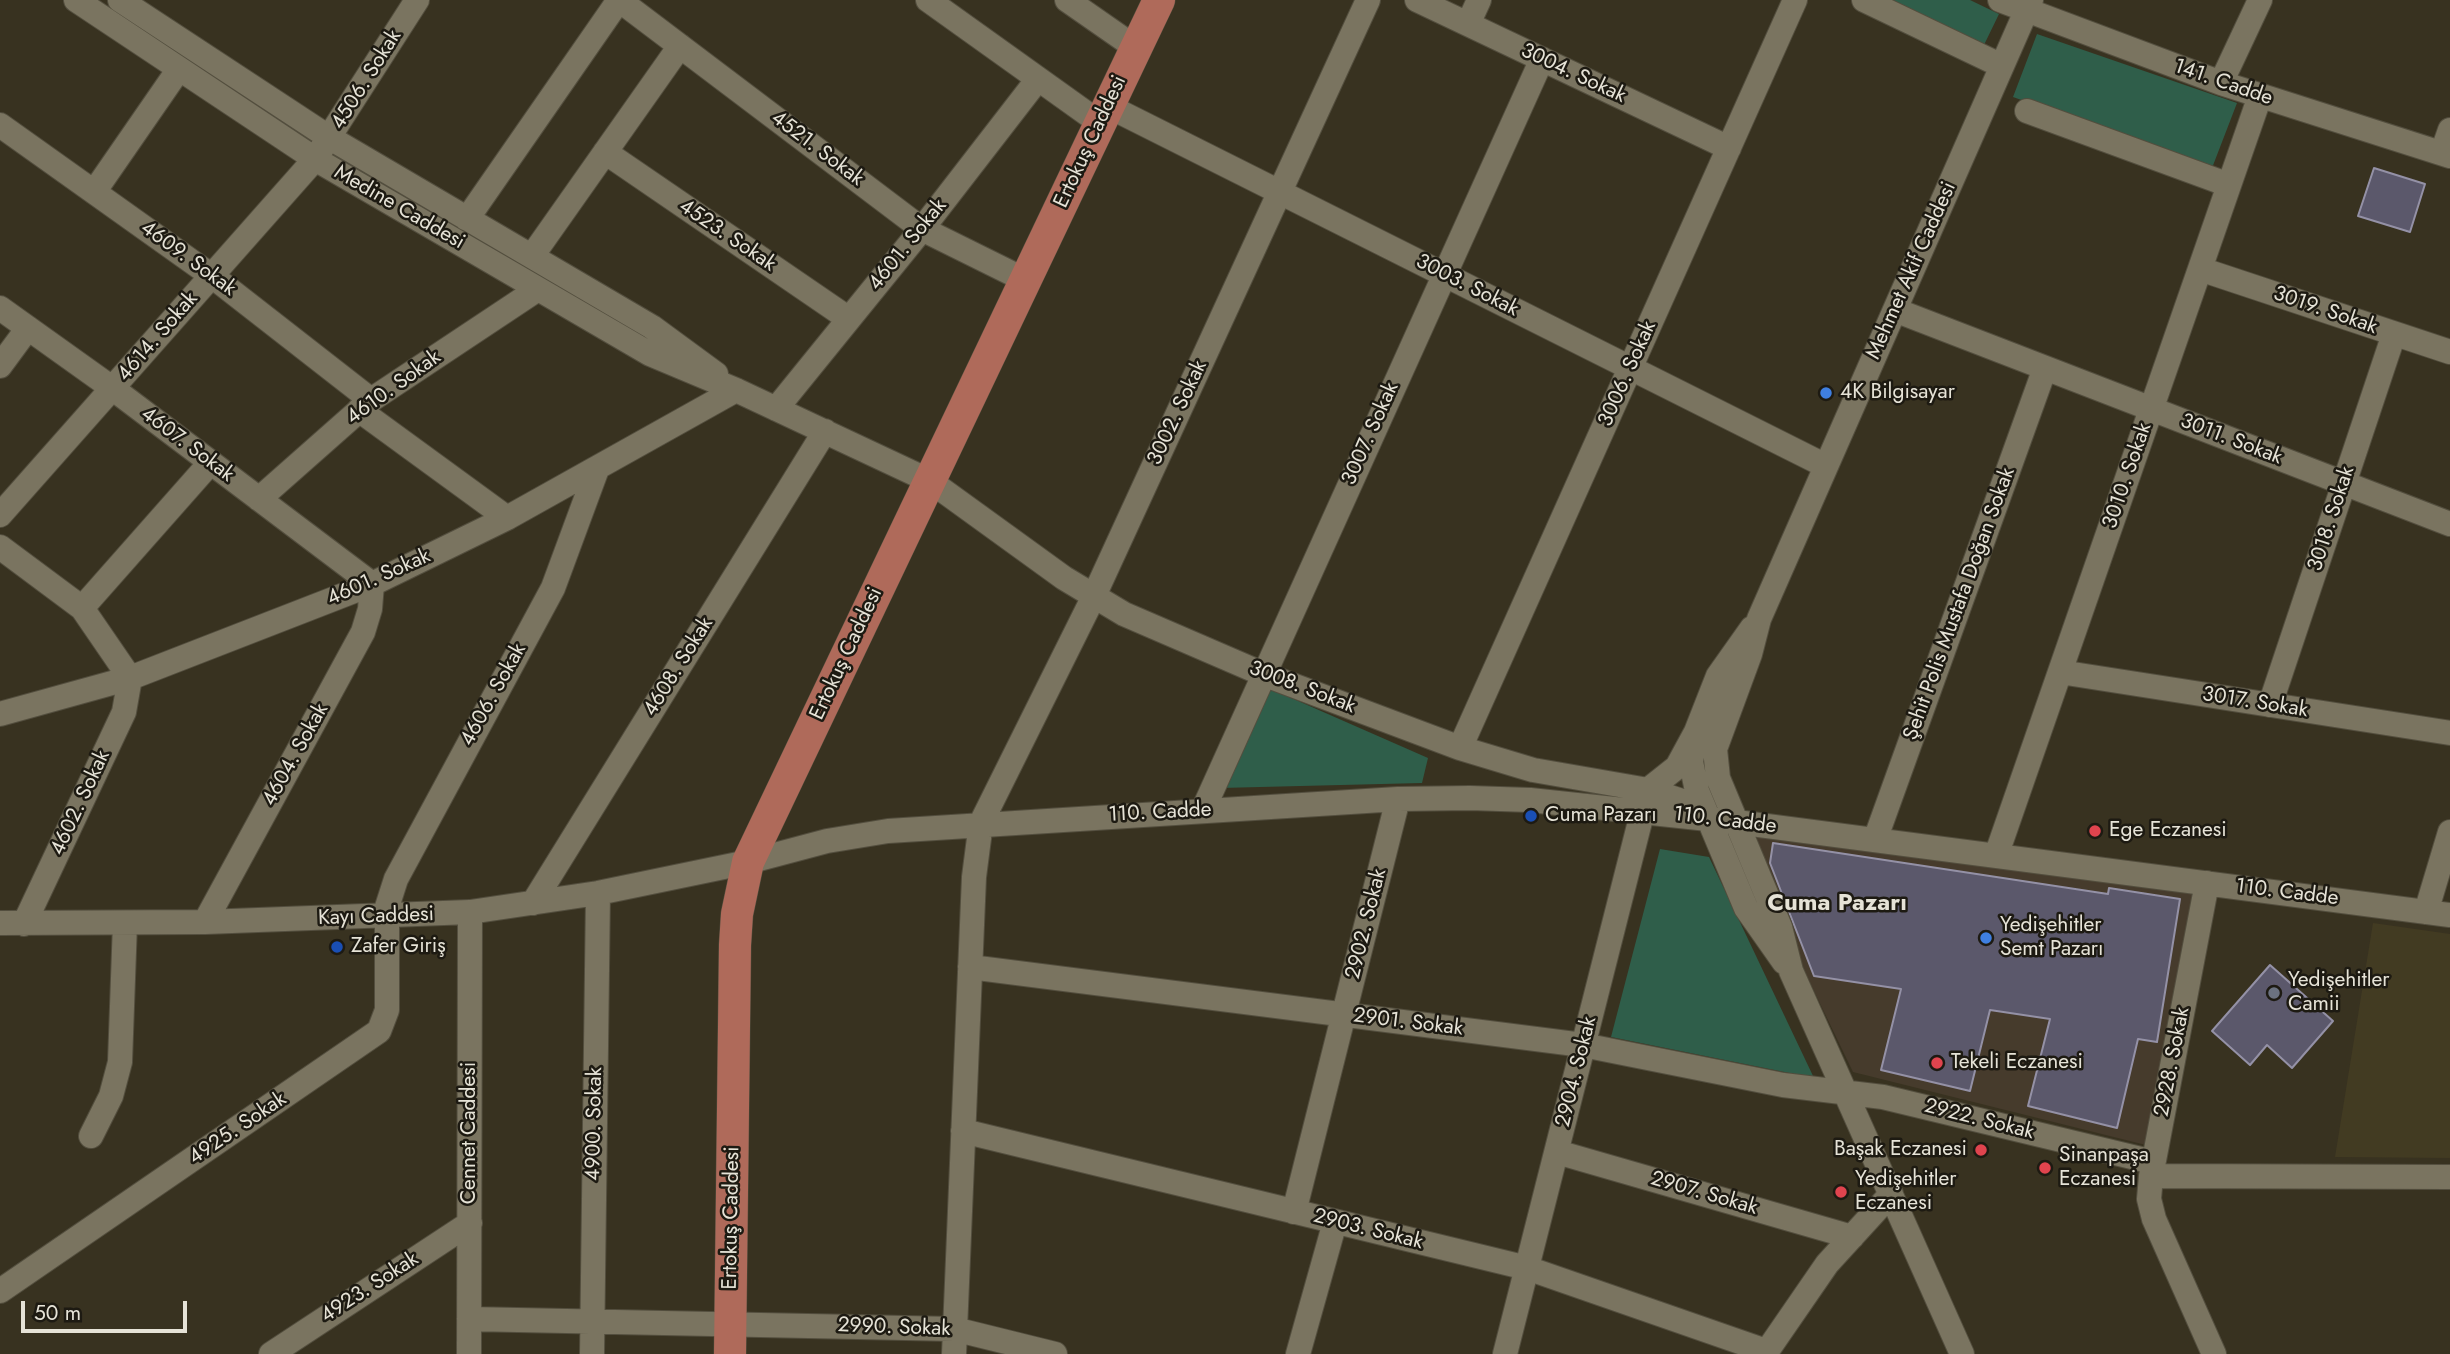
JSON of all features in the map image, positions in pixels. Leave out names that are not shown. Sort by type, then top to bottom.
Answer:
[{"type":"main road","name":"Ertokuş Caddesi","points":[[730,1340],[735,945],[739,901],[748,862],[1159,0]]},
{"type":"street","name":"Medine Caddesi","points":[[76,0],[315,159],[650,354],[736,390],[929,481]]},
{"type":"street","name":"4506. Sokak","points":[[315,159],[417,0]]},
{"type":"street","points":[[467,219],[619,0]]},
{"type":"street","name":"4521. Sokak","points":[[619,0],[922,229],[1025,280]]},
{"type":"street","name":"3003. Sokak","points":[[928,0],[1038,79],[1104,115],[1280,192],[1826,466]]},
{"type":"street","points":[[1067,0],[1136,48]]},
{"type":"street","name":"3002. Sokak","points":[[954,1354],[974,877],[981,823],[1093,598],[1368,0]]},
{"type":"street","name":"3004. Sokak","points":[[1418,0],[1729,148]]},
{"type":"street","points":[[1468,24],[1479,0]]},
{"type":"street","name":"3006. Sokak","points":[[1460,748],[1795,0]]},
{"type":"street","points":[[1864,0],[2002,66]]},
{"type":"street","name":"141. Cadde","points":[[2000,0],[2029,6],[2260,96],[2447,146]]},
{"type":"street","points":[[2221,83],[2260,0]]},
{"type":"street","name":"Medine Caddesi","points":[[135,4],[330,138],[677,343],[736,390]]},
{"type":"street","name":"Mehmet Akif Caddesi","points":[[1962,1354],[1791,971],[1780,927],[1718,778],[1715,749],[1751,654],[1759,619],[2029,6]]},
{"type":"street","points":[[532,257],[680,46]]},
{"type":"street","name":"3007. Sokak","points":[[1203,810],[1262,674],[1542,59]]},
{"type":"street","points":[[94,192],[179,69]]},
{"type":"street","name":"4601. Sokak","points":[[776,409],[922,229],[1038,79]]},
{"type":"street","name":"3010. Sokak","points":[[1996,856],[2260,96]]},
{"type":"street","points":[[2027,111],[2229,185]]},
{"type":"street","name":"4609. Sokak","points":[[0,125],[212,276],[365,405],[507,518]]},
{"type":"street","name":"4523. Sokak","points":[[605,152],[849,319]]},
{"type":"street","name":"4614. Sokak","points":[[0,515],[315,159]]},
{"type":"street","name":"3019. Sokak","points":[[2200,269],[2450,352]]},
{"type":"street","name":"4610. Sokak","points":[[259,499],[365,405],[538,289]]},
{"type":"street","name":"4607. Sokak","points":[[0,309],[113,388],[372,584]]},
{"type":"street","name":"3011. Sokak","points":[[1895,310],[2450,524]]},
{"type":"street","points":[[0,366],[28,328]]},
{"type":"street","name":"3018. Sokak","points":[[2270,705],[2394,334]]},
{"type":"street","name":"Şehit Polis Mustafa Doğan Sokak","points":[[1875,840],[2045,368]]},
{"type":"street","name":"4601. Sokak","points":[[0,714],[130,678],[372,584],[507,518],[736,390]]},
{"type":"street","name":"4608. Sokak","points":[[533,903],[825,432]]},
{"type":"street","points":[[82,608],[211,462]]},
{"type":"street","name":"4606. Sokak","points":[[386,918],[390,895],[406,856],[559,576],[597,469]]},
{"type":"street","name":"3008. Sokak","points":[[929,481],[1093,598],[1166,634],[1262,674],[1460,748],[1645,801]]},
{"type":"street","points":[[0,547],[82,608],[130,678]]},
{"type":"street","name":"4604. Sokak","points":[[205,922],[362,632],[370,609],[372,584]]},
{"type":"street","name":"Mehmet Akif Caddesi","points":[[1759,619],[1718,676],[1691,749],[1692,776],[1746,908],[1791,971]]},
{"type":"street","name":"3017. Sokak","points":[[2060,672],[2450,733]]},
{"type":"street","name":"4602. Sokak","points":[[12,923],[124,712],[130,678]]},
{"type":"street","points":[[1645,801],[1677,767],[1696,732]]},
{"type":"street","name":"110. Cadde","points":[[748,862],[827,841],[888,831],[981,823],[1398,799],[1645,801],[1708,819],[2438,913]]},
{"type":"street","name":"2902. Sokak","points":[[1294,1212],[1398,799]]},
{"type":"street","name":"2904. Sokak","points":[[1505,1354],[1645,801]]},
{"type":"street","points":[[2438,913],[2450,832]]},
{"type":"street","name":"Kayı Caddesi","points":[[12,923],[386,918],[470,912],[598,893],[748,862]]},
{"type":"street","name":"2928. Sokak","points":[[2207,883],[2152,1169],[2149,1199],[2154,1219],[2214,1354]]},
{"type":"street","name":"4900. Sokak","points":[[592,1354],[598,893]]},
{"type":"street","name":"Cennet Caddesi","points":[[469,1354],[470,912]]},
{"type":"street","name":"4925. Sokak","points":[[0,1291],[379,1031],[387,1010],[386,918]]},
{"type":"street","points":[[91,1136],[111,1096],[120,1062],[125,923]]},
{"type":"street","name":"2901. Sokak","points":[[970,967],[1584,1045],[1783,1085],[1845,1092]]},
{"type":"street","name":"2922. Sokak","points":[[1845,1092],[1923,1106],[2152,1169],[2450,1177]]},
{"type":"street","name":"2903. Sokak","points":[[963,1131],[1527,1268],[1766,1352]]},
{"type":"street","name":"2907. Sokak","points":[[1557,1152],[1852,1237]]},
{"type":"street","points":[[1766,1352],[1805,1292],[1891,1194]]},
{"type":"street","points":[[1298,1354],[1335,1222]]},
{"type":"street","name":"4923. Sokak","points":[[271,1354],[470,1223]]},
{"type":"street","name":"2990. Sokak","points":[[469,1320],[592,1322],[730,1340],[954,1328],[1055,1354]]},
{"type":"shaded area","points":[[1756,835],[2193,893],[2146,1145],[1853,1072],[1801,964]]},
{"type":"shaded area","points":[[2373,923],[2450,934],[2450,1158],[2335,1157]]},
{"type":"green space","points":[[1887,0],[1970,0],[1999,14],[1983,47]]},
{"type":"green space","points":[[2037,34],[2237,103],[2212,168],[2013,97]]},
{"type":"green space","points":[[1264,686],[1428,758],[1422,783],[1220,788]]},
{"type":"green space","points":[[1660,849],[1709,857],[1814,1078],[1611,1037]]},
{"type":"building","points":[[2374,168],[2425,184],[2410,232],[2358,216]]},
{"type":"building","name":"Yedişehitler Semt Pazarı","points":[[1773,843],[2108,894],[2109,888],[2180,899],[2157,1042],[2138,1039],[2117,1128],[2028,1106],[2050,1019],[1990,1010],[1970,1091],[1881,1070],[1901,989],[1814,976],[1770,863]]},
{"type":"building","name":"Yedişehitler Camii","points":[[2270,965],[2333,1021],[2292,1068],[2267,1045],[2250,1065],[2212,1031]]},
{"type":"place","name":"4K Bilgisayar","points":[[1826,393]]},
{"type":"place","name":"Cuma Pazarı","points":[[1531,816]]},
{"type":"place","name":"Ege Eczanesi","points":[[2095,831]]},
{"type":"place","name":"Yedişehitler Semt Pazarı","points":[[1986,938]]},
{"type":"place","name":"Zafer Giriş","points":[[337,947]]},
{"type":"place","name":"Yedişehitler Camii","points":[[2274,993]]},
{"type":"place","name":"Tekeli Eczanesi","points":[[1937,1063]]},
{"type":"place","name":"Başak Eczanesi","points":[[1981,1150]]},
{"type":"place","name":"Sinanpaşa Eczanesi","points":[[2045,1168]]},
{"type":"place","name":"Yedişehitler Eczanesi","points":[[1841,1192]]},
{"type":"district","name":"Cuma Pazarı","points":[[1837,904]]}]
